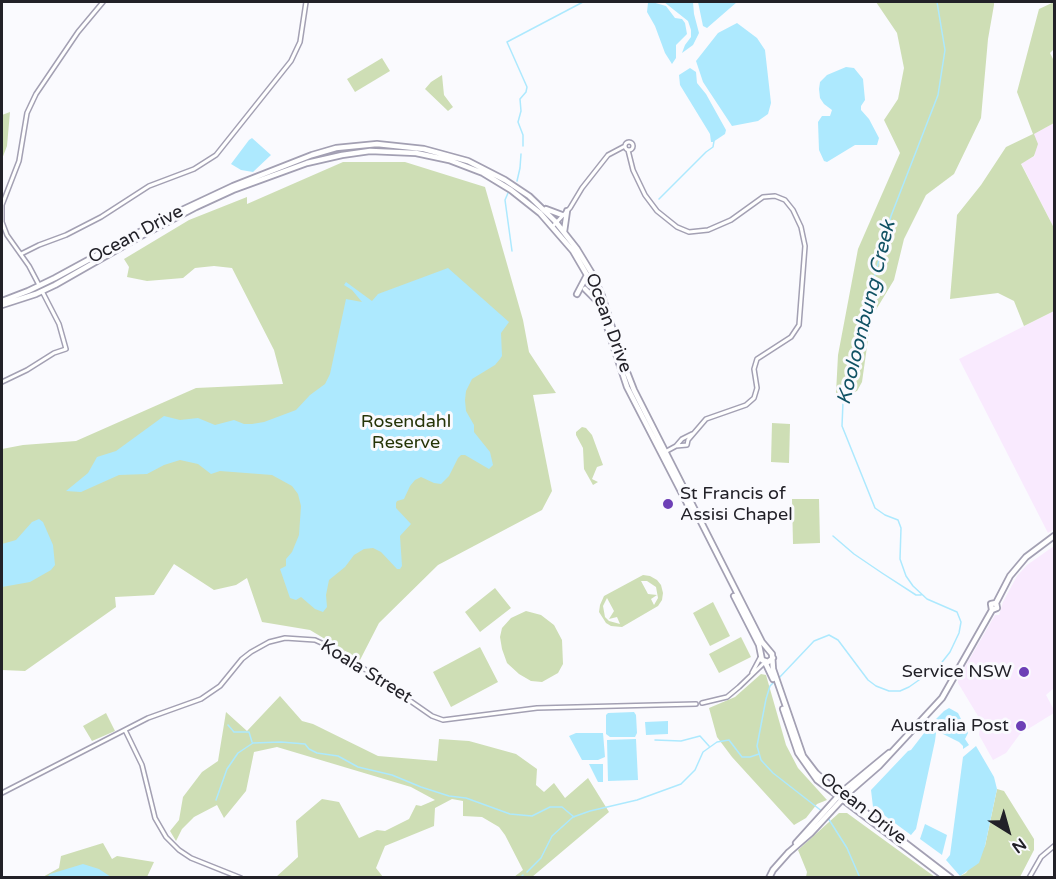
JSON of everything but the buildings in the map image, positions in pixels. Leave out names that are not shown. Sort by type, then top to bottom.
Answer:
[{"type":"main road","name":"Ocean Drive","points":[[41,289],[160,220],[214,194],[312,154],[377,144],[424,149],[482,167],[529,196],[541,207],[594,283],[627,387],[762,642],[769,651]]},
{"type":"main road","points":[[342,148],[342,155]]},
{"type":"main road","name":"Ocean Drive","points":[[2,303],[41,289],[172,219],[234,190],[307,163],[370,151],[429,154],[456,162],[498,181],[564,232],[584,260],[628,376],[663,453],[757,640],[761,656]]},
{"type":"main road","points":[[541,207],[561,215]]},
{"type":"main road","points":[[564,232],[569,208]]},
{"type":"main road","points":[[577,294],[587,275]]},
{"type":"main road","points":[[585,289],[599,303]]},
{"type":"main road","points":[[769,878],[788,853],[842,796],[898,746],[942,698],[992,610],[997,608],[996,603],[1010,576],[1054,536]]},
{"type":"main road","points":[[764,651],[769,651],[773,658],[770,662],[765,662],[761,656],[764,651]]},
{"type":"main road","name":"Ocean Drive","points":[[773,658],[774,677]]},
{"type":"main road","name":"Ocean Drive","points":[[765,662],[774,677],[801,751],[816,773],[829,787],[951,878]]},
{"type":"main road","points":[[829,810],[831,797],[829,787],[851,788]]},
{"type":"main road","points":[[829,810],[842,806],[855,806],[851,788]]},
{"type":"main road","name":"Ocean Drive","points":[[855,806],[946,878]]},
{"type":"street","points":[[2,382],[54,353],[66,349],[59,324],[41,289],[7,235],[2,222],[2,205],[19,161],[27,113],[36,94],[78,32],[103,2]]},
{"type":"street","points":[[21,255],[101,218],[149,186],[194,169],[216,156],[291,61],[300,42],[306,2]]},
{"type":"street","points":[[554,224],[569,208],[608,155],[626,149],[645,195],[657,211],[677,227],[694,232],[714,228],[735,217],[759,199],[772,196],[780,197],[788,203],[798,220],[803,234],[805,256],[798,329],[791,337],[757,359],[754,369],[757,391],[752,402],[711,417],[687,439],[683,438],[682,443],[663,453]]},
{"type":"street","points":[[554,224],[569,208]]},
{"type":"street","points":[[682,443],[687,445],[687,439]]},
{"type":"street","name":"Koala Street","points":[[2,793],[156,714],[206,696],[220,686],[242,659],[251,652],[269,642],[285,638],[315,640],[337,650],[437,719],[537,708],[696,704],[700,707],[702,703],[727,697],[751,675]]},
{"type":"street","points":[[751,675],[761,656]]},
{"type":"street","points":[[751,675],[765,662]]},
{"type":"street","points":[[125,730],[142,765],[155,818],[166,837],[191,858],[241,878]]},
{"type":"street","points":[[1029,878],[1041,856],[1054,846]]},
{"type":"shaded area","points":[[1054,123],[1054,228],[1021,163],[1035,156],[1033,134]]},
{"type":"shaded area","points":[[1054,311],[1054,529],[1048,533],[959,359]]},
{"type":"shaded area","points":[[1054,546],[1054,688],[1046,695],[1054,713],[1020,734],[1006,753],[993,760],[979,735],[981,721],[958,683],[958,679],[995,615],[999,615],[1003,602],[1017,576],[1027,565]]},
{"type":"green space","points":[[876,2],[994,2],[994,5],[988,39],[981,118],[954,174],[926,195],[904,239],[894,280],[871,318],[862,382],[857,391],[846,395],[836,393],[838,355],[858,249],[900,153],[884,120],[898,99],[904,68],[897,33]]},
{"type":"green space","points":[[1054,2],[1054,49],[1050,53],[1054,61],[1054,123],[1034,134],[1038,144],[1034,156],[1021,164],[1054,228],[1054,311],[1024,326],[1014,301],[998,293],[950,299],[957,215],[981,185],[1006,147],[1033,134],[1017,92],[1039,9]]},
{"type":"green space","points":[[382,58],[390,71],[355,92],[347,79]]},
{"type":"green space","points":[[442,75],[444,95],[453,107],[448,111],[425,89]]},
{"type":"green space","points":[[10,112],[7,146],[2,159],[2,115]]},
{"type":"green space","name":"Rosendahl Reserve","points":[[343,162],[405,162],[485,187],[523,320],[529,352],[556,393],[533,395],[552,491],[542,510],[438,565],[379,623],[360,660],[310,630],[262,622],[247,578],[236,585],[214,590],[174,564],[154,595],[115,597],[116,607],[25,671],[2,670],[2,449],[76,441],[196,388],[283,384],[274,350],[232,268],[214,266],[195,268],[183,278],[147,281],[127,277],[129,267],[124,259],[189,220],[247,197],[247,204]]},
{"type":"green space","points":[[772,423],[790,424],[789,463],[771,462]]},
{"type":"green space","points":[[582,427],[592,435],[603,465],[597,467],[592,479],[598,482],[593,485],[584,469],[583,448],[576,435]]},
{"type":"green space","points":[[792,499],[819,499],[820,543],[793,544]]},
{"type":"green space","points":[[643,575],[657,580],[663,593],[658,606],[622,627],[606,623],[599,612],[604,596]],"holes":[[[641,581],[647,581],[656,587],[658,598],[654,605],[651,599],[657,595],[648,594]],[[607,598],[614,611],[609,619],[617,617],[620,624],[609,621],[605,617],[603,606]]]},
{"type":"green space","points":[[495,588],[511,608],[480,632],[465,612]]},
{"type":"green space","points":[[713,602],[730,636],[710,646],[693,613]]},
{"type":"green space","points":[[526,611],[541,615],[554,625],[562,640],[563,664],[558,673],[542,682],[531,681],[519,674],[507,663],[502,649],[500,637],[502,628],[511,618]]},
{"type":"green space","points":[[741,637],[751,657],[719,673],[709,654]]},
{"type":"green space","points":[[480,647],[498,682],[451,707],[433,672]]},
{"type":"green space","points":[[761,674],[766,675],[786,745],[798,768],[827,800],[817,804],[806,818],[794,825],[732,757],[717,737],[709,708],[735,697]]},
{"type":"green space","points":[[280,696],[302,721],[313,724],[378,756],[437,761],[439,739],[469,741],[516,754],[537,769],[536,785],[544,792],[554,783],[565,798],[588,778],[609,812],[532,877],[514,877],[523,870],[499,827],[482,817],[463,816],[463,801],[452,799],[435,808],[434,826],[385,846],[376,868],[383,877],[276,877],[298,857],[296,821],[322,799],[339,802],[359,838],[377,830],[385,831],[409,819],[416,805],[421,806],[435,800],[411,787],[277,747],[254,752],[246,791],[224,818],[217,805],[194,817],[182,829],[176,841],[170,831],[179,820],[183,797],[202,772],[218,761],[226,712],[247,731]]},
{"type":"green space","points":[[106,713],[115,731],[92,741],[83,726]]},
{"type":"green space","points":[[997,789],[1004,791],[1034,839],[1034,850],[1020,877],[961,878],[960,876],[966,873],[985,846]]},
{"type":"green space","points":[[839,813],[847,813],[935,877],[806,877],[807,872],[798,850]]},
{"type":"green space","points":[[103,843],[112,859],[117,856],[154,862],[147,877],[41,878],[59,868],[61,856]]},
{"type":"water","points":[[664,2],[693,2],[699,33],[693,45],[682,53],[691,37],[688,21]]},
{"type":"water","points":[[698,2],[737,2],[707,28],[703,26]]},
{"type":"water","points":[[648,3],[666,6],[675,18],[682,19],[685,23],[687,34],[676,45],[676,58],[672,64],[647,12]]},
{"type":"water","points":[[737,23],[757,38],[765,50],[771,103],[768,114],[758,121],[732,126],[703,82],[696,61],[718,33]]},
{"type":"water","points":[[846,67],[854,68],[863,79],[865,100],[861,110],[869,119],[879,138],[877,145],[855,145],[827,162],[824,161],[819,150],[818,122],[822,116],[830,116],[832,110],[820,98],[820,82],[827,75]]},
{"type":"water","points":[[690,68],[696,72],[697,83],[706,94],[726,130],[725,134],[713,142],[680,85],[679,75]]},
{"type":"water","points":[[252,138],[271,155],[253,172],[241,170],[231,164]]},
{"type":"water","points":[[448,268],[509,322],[501,333],[502,356],[495,365],[472,379],[466,391],[466,411],[474,425],[474,432],[490,452],[493,465],[489,469],[461,455],[449,476],[441,484],[421,477],[415,480],[404,499],[396,503],[396,508],[411,524],[400,536],[402,566],[400,569],[397,569],[381,552],[373,548],[364,549],[354,555],[345,567],[329,580],[326,595],[327,607],[323,612],[315,609],[301,597],[296,600],[290,598],[280,569],[286,566],[286,559],[292,552],[299,535],[301,506],[298,494],[292,486],[272,475],[220,471],[211,474],[198,464],[180,460],[147,474],[119,475],[81,492],[66,491],[88,473],[97,457],[116,451],[164,416],[180,420],[198,418],[215,425],[234,420],[252,424],[296,410],[310,395],[325,384],[330,374],[346,299],[362,302],[352,290],[344,285],[346,282],[372,301],[378,294]]},
{"type":"water","points":[[39,519],[43,522],[53,545],[55,565],[51,570],[30,582],[2,587],[2,544],[16,540],[32,522]]},
{"type":"water","points":[[949,708],[958,713],[968,733],[965,739],[969,745],[963,749],[959,742],[939,732],[932,723]]},
{"type":"water","points":[[634,712],[637,733],[635,737],[610,737],[606,734],[606,715],[608,713]]},
{"type":"water","points":[[668,721],[668,734],[646,735],[645,722]]},
{"type":"water","points":[[928,728],[932,728],[936,733],[935,741],[916,829],[911,835],[873,807],[871,790],[911,750]]},
{"type":"water","points":[[576,733],[603,733],[605,757],[598,760],[582,760],[569,736]]},
{"type":"water","points":[[636,739],[638,780],[608,781],[607,740]]},
{"type":"water","points":[[976,746],[994,777],[997,789],[985,846],[979,863],[960,876],[946,860],[950,855],[963,757]]},
{"type":"water","points":[[589,764],[603,764],[603,782],[598,782]]},
{"type":"water","points":[[925,824],[947,835],[942,855],[920,839]]},
{"type":"water","points":[[83,864],[99,869],[111,877],[47,877],[50,874]]},
{"type":"waterway","points":[[523,146],[523,135],[518,122],[521,111],[520,99],[527,87],[507,42],[583,2]]},
{"type":"waterway","name":"Kooloonbung Creek","points":[[778,679],[814,641],[829,635],[838,640],[868,680],[889,691],[900,691],[939,666],[950,652],[959,633],[961,622],[957,612],[927,599],[906,576],[900,559],[901,528],[898,520],[875,508],[842,426],[843,402],[856,344],[891,216],[938,95],[945,50],[937,2]]},
{"type":"waterway","points":[[659,199],[713,147],[714,141]]},
{"type":"waterway","points":[[517,181],[521,154]]},
{"type":"waterway","points":[[508,193],[505,200],[512,251]]},
{"type":"waterway","points":[[833,536],[882,573],[916,595],[921,595]]},
{"type":"waterway","name":"Kooloonbung Creek","points":[[774,682],[770,686],[766,699],[757,746],[761,760],[773,773],[823,812]]},
{"type":"waterway","points":[[228,725],[234,732],[249,732],[252,742]]},
{"type":"waterway","points":[[655,740],[681,741],[700,736],[709,746]]},
{"type":"waterway","points":[[527,872],[541,858],[552,836],[573,817],[637,800],[681,784],[695,770],[703,752],[717,742],[729,740],[742,757],[759,754]]},
{"type":"waterway","points":[[216,800],[227,769],[238,753],[253,743],[281,742],[305,744],[317,753],[338,756],[358,767],[392,775],[421,787],[449,796],[466,798],[510,814],[532,816],[550,807],[562,807],[574,817]]},
{"type":"waterway","name":"Kooloonbung Creek","points":[[828,818],[847,848],[860,878]]},
{"type":"waterway","points":[[520,878],[523,875]]},
{"type":"place","name":"St Francis of Assisi Chapel","points":[[668,504]]},
{"type":"place","name":"Service NSW","points":[[1024,672]]},
{"type":"place","name":"Australia Post","points":[[1021,726]]}]
